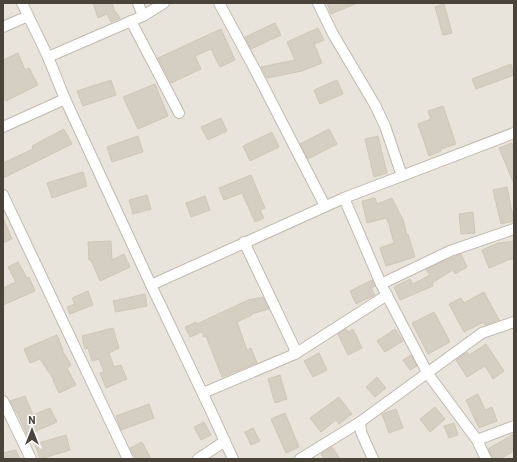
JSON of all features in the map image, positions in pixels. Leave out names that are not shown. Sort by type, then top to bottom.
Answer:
[{"type":"street","points":[[22,3],[151,285],[233,459]]},
{"type":"street","points":[[138,3],[143,16]]},
{"type":"street","points":[[48,57],[143,16],[164,3]]},
{"type":"street","points":[[219,3],[325,206]]},
{"type":"street","points":[[318,3],[333,34],[375,105],[385,126],[402,176]]},
{"type":"street","points":[[3,27],[28,16]]},
{"type":"street","points":[[131,21],[179,113]]},
{"type":"street","points":[[3,127],[65,99]]},
{"type":"street","points":[[151,285],[325,206],[514,132]]},
{"type":"street","points":[[3,195],[128,459]]},
{"type":"street","points":[[344,198],[387,295],[428,374],[477,440],[486,459]]},
{"type":"street","points":[[382,284],[450,251],[514,229]]},
{"type":"street","points":[[244,242],[294,347],[295,354]]},
{"type":"street","points":[[203,393],[295,354],[387,295]]},
{"type":"street","points":[[300,459],[360,422],[482,334],[514,322]]},
{"type":"street","points":[[3,401],[31,459]]},
{"type":"street","points":[[360,422],[361,432],[373,459]]},
{"type":"street","points":[[477,440],[514,426]]},
{"type":"street","points":[[198,459],[225,441]]},
{"type":"shaded area","points":[[3,3],[514,3],[514,459],[3,459]]},
{"type":"building","points":[[93,3],[112,3],[115,12],[120,18],[111,22],[107,14],[98,18]]},
{"type":"building","points":[[327,3],[357,3],[331,14]]},
{"type":"building","points":[[444,4],[452,33],[443,35],[435,7]]},
{"type":"building","points":[[275,23],[281,35],[251,49],[245,37]]},
{"type":"building","points":[[318,28],[324,40],[314,44],[322,63],[302,71],[267,78],[261,67],[295,60],[287,42]]},
{"type":"building","points":[[221,29],[235,60],[220,67],[211,49],[195,56],[201,69],[171,83],[158,58]]},
{"type":"building","points":[[18,53],[25,70],[29,68],[38,85],[6,101],[3,96],[3,60]]},
{"type":"building","points":[[511,64],[514,75],[476,89],[472,79]]},
{"type":"building","points":[[111,80],[116,95],[83,106],[77,91]]},
{"type":"building","points":[[337,80],[343,94],[320,104],[314,90]]},
{"type":"building","points":[[155,84],[168,116],[138,129],[123,97]]},
{"type":"building","points":[[443,106],[456,144],[441,149],[441,151],[429,156],[418,124],[431,119],[428,111]]},
{"type":"building","points":[[221,118],[227,131],[208,140],[201,127]]},
{"type":"building","points":[[64,129],[72,144],[3,178],[3,163],[33,149],[32,146]]},
{"type":"building","points":[[329,129],[337,144],[308,159],[300,144]]},
{"type":"building","points":[[272,132],[279,147],[250,161],[243,146]]},
{"type":"building","points":[[138,136],[143,152],[112,162],[107,147]]},
{"type":"building","points":[[378,136],[387,173],[374,177],[365,139]]},
{"type":"building","points":[[512,143],[514,149],[514,184],[499,148]]},
{"type":"building","points":[[83,172],[87,186],[52,198],[47,183]]},
{"type":"building","points":[[251,175],[265,208],[260,210],[264,218],[255,222],[242,193],[224,200],[219,188]]},
{"type":"building","points":[[507,187],[514,221],[501,224],[493,190]]},
{"type":"building","points":[[147,195],[151,209],[133,214],[129,200]]},
{"type":"building","points":[[205,196],[210,210],[191,217],[186,203]]},
{"type":"building","points":[[375,198],[377,204],[392,198],[403,220],[415,257],[386,266],[380,248],[394,243],[389,224],[386,218],[367,223],[362,201]]},
{"type":"building","points":[[473,212],[475,233],[461,234],[459,214]]},
{"type":"building","points":[[3,218],[12,239],[3,243]]},
{"type":"building","points":[[111,241],[112,260],[124,254],[130,267],[100,281],[91,260],[89,260],[88,242]]},
{"type":"building","points":[[514,241],[514,259],[489,268],[482,250],[498,243]]},
{"type":"building","points":[[461,254],[467,267],[455,274],[453,270],[432,283],[433,286],[400,300],[394,287],[410,279],[413,284],[430,275],[426,269]]},
{"type":"building","points":[[18,262],[27,278],[29,277],[35,291],[3,305],[3,288],[16,282],[8,267]]},
{"type":"building","points":[[372,280],[375,286],[371,288],[375,295],[356,304],[350,291]]},
{"type":"building","points":[[88,291],[93,305],[70,314],[67,307],[75,304],[72,298]]},
{"type":"building","points":[[484,292],[499,320],[485,325],[484,322],[464,332],[449,304],[461,298],[464,303]]},
{"type":"building","points":[[145,294],[147,306],[116,312],[113,301]]},
{"type":"building","points":[[263,297],[269,309],[251,314],[252,315],[237,322],[247,350],[251,348],[257,363],[222,377],[206,336],[204,337],[202,332],[190,337],[185,327],[196,322],[197,324],[248,300]]},
{"type":"building","points":[[434,312],[450,342],[428,354],[412,323]]},
{"type":"building","points":[[113,328],[119,348],[109,353],[114,367],[121,365],[127,379],[106,388],[100,373],[104,372],[99,359],[92,361],[88,348],[85,349],[82,336]]},
{"type":"building","points":[[346,329],[348,332],[353,329],[362,348],[348,355],[338,334]]},
{"type":"building","points":[[395,329],[403,341],[385,352],[377,341]]},
{"type":"building","points":[[57,335],[62,350],[71,365],[67,368],[76,385],[59,393],[54,380],[40,359],[30,363],[24,349]]},
{"type":"building","points":[[486,344],[504,371],[493,379],[485,366],[467,377],[456,360],[467,352],[469,355]]},
{"type":"building","points":[[319,353],[327,370],[313,377],[304,361]]},
{"type":"building","points":[[411,355],[417,366],[410,370],[403,360]]},
{"type":"building","points":[[280,375],[287,399],[275,403],[268,379]]},
{"type":"building","points":[[377,377],[386,388],[375,397],[366,387]]},
{"type":"building","points":[[478,394],[485,410],[492,407],[497,421],[479,428],[466,400]]},
{"type":"building","points":[[25,396],[33,415],[50,408],[57,422],[27,435],[17,412],[10,401]]},
{"type":"building","points":[[339,397],[352,414],[339,424],[336,420],[321,432],[310,418]]},
{"type":"building","points":[[149,404],[154,418],[121,430],[116,416]]},
{"type":"building","points":[[435,407],[445,419],[430,432],[420,419]]},
{"type":"building","points":[[396,409],[403,428],[389,433],[382,414]]},
{"type":"building","points":[[285,413],[299,447],[286,453],[271,419]]},
{"type":"building","points":[[204,422],[211,435],[201,440],[194,427]]},
{"type":"building","points":[[454,423],[458,435],[449,438],[444,426]]},
{"type":"building","points":[[253,428],[260,441],[251,445],[245,432]]},
{"type":"building","points":[[514,434],[514,451],[500,459],[493,459],[488,449]]},
{"type":"building","points":[[66,435],[70,450],[40,459],[35,444]]},
{"type":"building","points":[[142,442],[151,459],[136,459],[130,448]]},
{"type":"building","points":[[332,447],[340,459],[324,459],[321,454]]},
{"type":"building","points":[[16,450],[20,459],[3,459],[3,453]]}]
